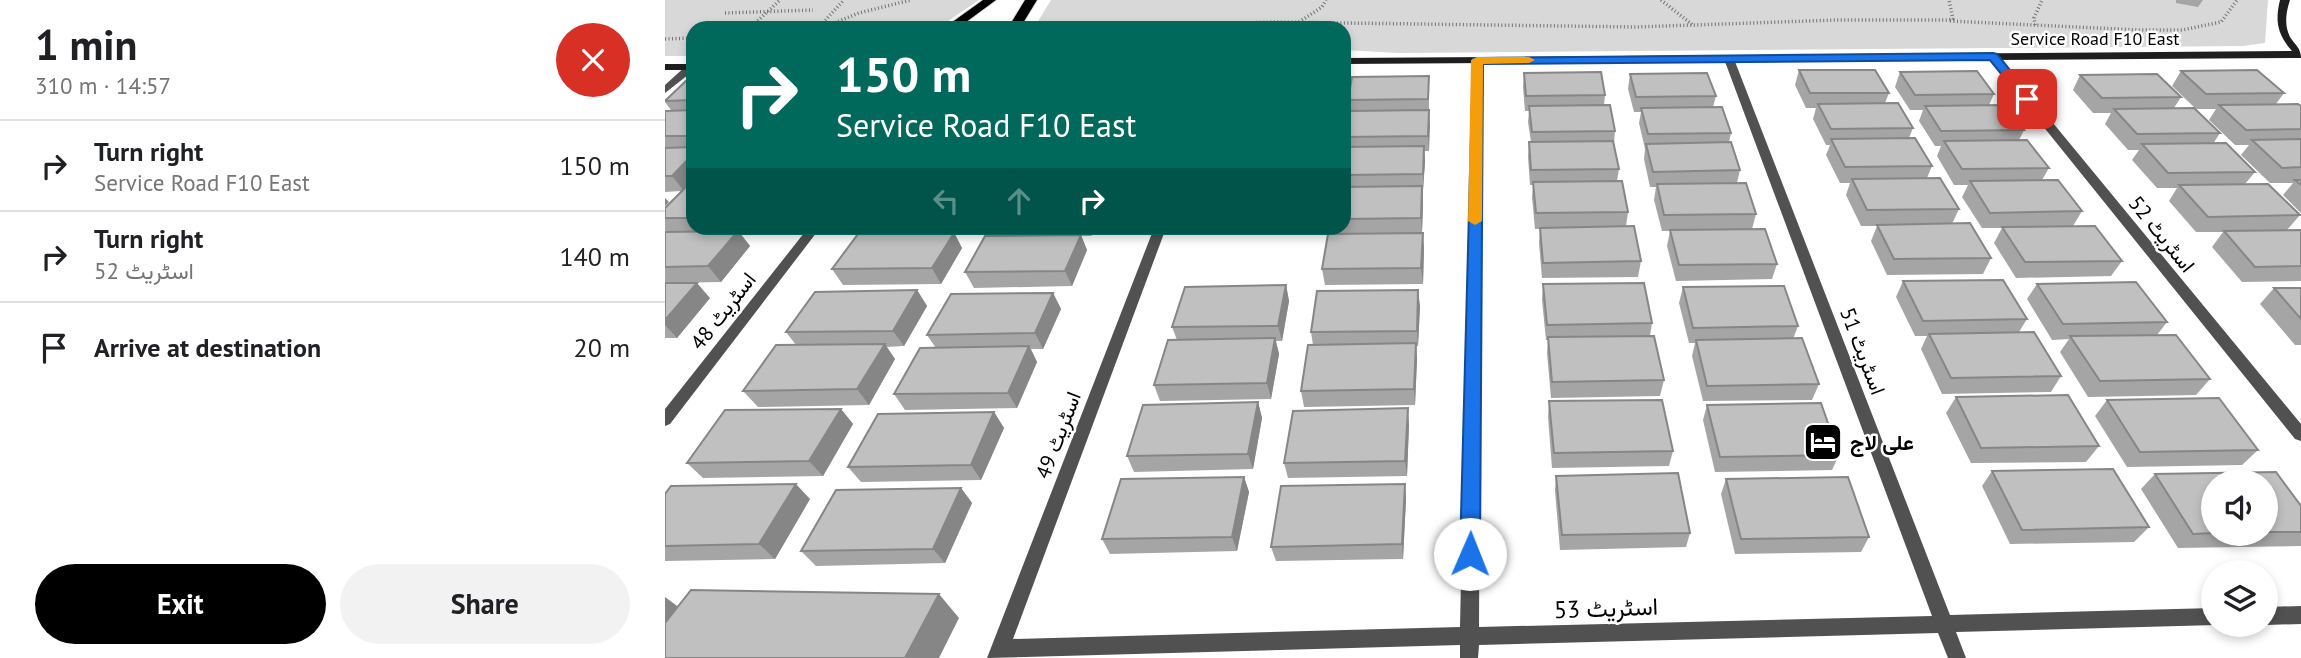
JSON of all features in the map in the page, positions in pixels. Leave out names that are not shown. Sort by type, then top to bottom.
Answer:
[{"type":"main road","points":[[960,21],[990,0]]},
{"type":"main road","points":[[1018,21],[1031,0]]},
{"type":"street","points":[[2285,0],[2281,27],[2285,39],[2301,54]]},
{"type":"street","name":"Service Road F10 East","points":[[1351,61],[2301,54]]},
{"type":"street","name":"اسٹریٹ 52","points":[[1993,57],[2301,435]]},
{"type":"street","name":"اسٹریٹ 51","points":[[1729,59],[1958,658]]},
{"type":"street","points":[[1469,658],[1477,60]]},
{"type":"street","points":[[665,67],[686,66]]},
{"type":"street","points":[[665,90],[686,71]]},
{"type":"street","name":"اسٹریٹ 48","points":[[665,420],[809,235]]},
{"type":"street","name":"اسٹریٹ 49","points":[[998,653],[1157,235]]},
{"type":"street","points":[[2278,616],[2301,615]]},
{"type":"street","name":"اسٹریٹ 53","points":[[998,653],[1469,636],[2201,617]]},
{"type":"path","points":[[757,21],[780,0]]},
{"type":"path","points":[[826,21],[844,0]]},
{"type":"path","points":[[838,21],[911,0]]},
{"type":"path","points":[[1300,21],[1322,6],[1326,0]]},
{"type":"path","points":[[1661,0],[1694,26]]},
{"type":"path","points":[[1946,20],[1953,19],[1954,13],[1949,0]]},
{"type":"path","points":[[2035,25],[2037,9],[2042,0]]},
{"type":"path","points":[[1351,23],[1694,26],[1837,20],[1946,20],[2139,30],[2209,26],[2221,22],[2237,0]]},
{"type":"path","points":[[725,13],[813,10]]},
{"type":"path","points":[[665,39],[686,38]]},
{"type":"shaded area","points":[[665,0],[979,0],[948,21],[686,21],[686,56],[665,56]]},
{"type":"shaded area","points":[[1051,0],[2268,0],[2265,43],[2243,46],[1397,53],[1351,50],[1351,21],[1038,21]]},
{"type":"building","points":[[1799,70],[1875,70],[1889,93],[1810,93]]},
{"type":"building","points":[[2257,70],[2284,93],[2206,94],[2181,71]]},
{"type":"building","points":[[1977,71],[1994,94],[1915,95],[1900,72]]},
{"type":"building","points":[[1601,72],[1605,95],[1526,96],[1524,73]]},
{"type":"building","points":[[1707,73],[1716,96],[1636,97],[1630,74]]},
{"type":"building","points":[[2157,74],[2181,97],[2102,98],[2080,75]]},
{"type":"building","points":[[1429,76],[1428,99],[1351,100],[1352,77]]},
{"type":"building","points":[[686,81],[686,100],[665,101]]},
{"type":"building","points":[[1898,103],[1913,128],[1831,129],[1818,104]]},
{"type":"building","points":[[1610,105],[1615,131],[1532,132],[1529,106]]},
{"type":"building","points":[[2005,105],[2024,130],[1941,131],[1925,106]]},
{"type":"building","points":[[2219,105],[2301,106],[2301,129],[2246,130]]},
{"type":"building","points":[[1722,107],[1731,133],[1648,134],[1641,108]]},
{"type":"building","points":[[2194,108],[2220,133],[2137,134],[2114,109]]},
{"type":"building","points":[[686,110],[686,136],[665,136],[665,111]]},
{"type":"building","points":[[1429,110],[1428,136],[1351,137],[1351,111]]},
{"type":"building","points":[[1915,138],[1932,166],[1845,167],[1831,139]]},
{"type":"building","points":[[2301,139],[2301,167],[2282,168],[2252,140]]},
{"type":"building","points":[[2027,140],[2049,168],[1962,169],[1944,141]]},
{"type":"building","points":[[1613,141],[1619,169],[1531,170],[1529,142]]},
{"type":"building","points":[[1731,142],[1740,170],[1653,172],[1646,144]]},
{"type":"building","points":[[2226,143],[2255,172],[2168,173],[2142,144]]},
{"type":"building","points":[[1424,146],[1423,174],[1351,175],[1351,147]]},
{"type":"building","points":[[686,147],[686,161],[672,176],[665,176],[665,148]]},
{"type":"building","points":[[1940,178],[1959,209],[1867,210],[1852,179]]},
{"type":"building","points":[[2058,180],[2082,211],[1990,213],[1970,181]]},
{"type":"building","points":[[1622,181],[1628,212],[1536,213],[1533,182]]},
{"type":"building","points":[[1746,183],[1756,214],[1664,215],[1657,184]]},
{"type":"building","points":[[2268,184],[2300,215],[2208,217],[2179,185]]},
{"type":"building","points":[[1422,186],[1421,218],[1351,219],[1351,187]]},
{"type":"building","points":[[686,187],[686,218],[665,218],[665,208]]},
{"type":"building","points":[[1970,223],[1991,258],[1894,259],[1877,225]]},
{"type":"building","points":[[1634,226],[1641,261],[1543,263],[1540,228]]},
{"type":"building","points":[[2095,226],[2122,261],[2025,262],[2002,227]]},
{"type":"building","points":[[1765,229],[1777,264],[1679,265],[1670,230]]},
{"type":"building","points":[[2301,230],[2301,266],[2255,267],[2224,231]]},
{"type":"building","points":[[665,232],[735,235],[708,266],[665,267]]},
{"type":"building","points":[[1423,233],[1421,268],[1322,269],[1328,235]]},
{"type":"building","points":[[857,235],[953,235],[932,268],[832,269]]},
{"type":"building","points":[[1081,235],[1065,271],[965,272],[985,236]]},
{"type":"building","points":[[2003,280],[2027,319],[1923,321],[1903,281]]},
{"type":"building","points":[[2136,282],[2167,322],[2063,324],[2037,284]]},
{"type":"building","points":[[665,283],[697,283],[665,320]]},
{"type":"building","points":[[1644,283],[1652,323],[1547,325],[1543,284]]},
{"type":"building","points":[[1286,285],[1278,326],[1172,327],[1185,287]]},
{"type":"building","points":[[1784,286],[1798,326],[1693,328],[1683,287]]},
{"type":"building","points":[[2274,288],[2301,288],[2301,319]]},
{"type":"building","points":[[917,290],[893,331],[786,332],[815,292]]},
{"type":"building","points":[[1418,290],[1417,331],[1311,332],[1317,291]]},
{"type":"building","points":[[1053,293],[1035,333],[927,335],[951,294]]},
{"type":"building","points":[[2034,332],[2061,376],[1951,378],[1929,334]]},
{"type":"building","points":[[2176,335],[2210,379],[2100,381],[2070,336]]},
{"type":"building","points":[[1654,336],[1664,380],[1552,382],[1548,337]]},
{"type":"building","points":[[1275,338],[1267,383],[1154,385],[1168,340]]},
{"type":"building","points":[[1802,338],[1819,384],[1707,386],[1696,340]]},
{"type":"building","points":[[1416,343],[1414,389],[1301,391],[1308,345]]},
{"type":"building","points":[[885,344],[857,389],[743,391],[776,345]]},
{"type":"building","points":[[1029,346],[1008,393],[894,394],[920,348]]},
{"type":"building","points":[[2068,395],[2099,446],[1981,448],[1956,397]]},
{"type":"building","points":[[2219,398],[2258,450],[2140,452],[2107,400]]},
{"type":"building","points":[[1662,400],[1673,451],[1554,453],[1549,401]]},
{"type":"building","points":[[1258,402],[1248,454],[1127,456],[1143,405]]},
{"type":"building","points":[[1821,403],[1839,455],[1720,457],[1707,405]]},
{"type":"building","points":[[1408,408],[1405,461],[1284,463],[1293,411]]},
{"type":"building","points":[[841,409],[809,461],[687,463],[725,410]]},
{"type":"building","points":[[994,412],[971,465],[848,467],[878,414]]},
{"type":"building","points":[[2113,469],[2149,527],[2022,530],[1992,471]]},
{"type":"building","points":[[1678,473],[1690,533],[1562,535],[1556,476]]},
{"type":"building","points":[[2201,473],[2201,534],[2193,534],[2155,474]]},
{"type":"building","points":[[2278,475],[2301,506],[2301,532],[2278,532]]},
{"type":"building","points":[[1244,477],[1232,537],[1102,539],[1121,479]]},
{"type":"building","points":[[1848,477],[1869,537],[1741,539],[1726,479]]},
{"type":"building","points":[[796,484],[759,544],[665,546],[665,494],[671,486]]},
{"type":"building","points":[[1405,484],[1402,544],[1271,547],[1281,486]]},
{"type":"building","points":[[961,488],[933,549],[801,551],[836,490]]},
{"type":"building","points":[[691,590],[939,594],[905,658],[665,658],[665,623]]},
{"type":"slow traffic","points":[[1475,221],[1477,60],[1529,60]]},
{"type":"place","name":"علی لاج","points":[[1823,442]]},
{"type":"route","points":[[1470,554],[1477,60],[1993,57],[2027,99]]}]
